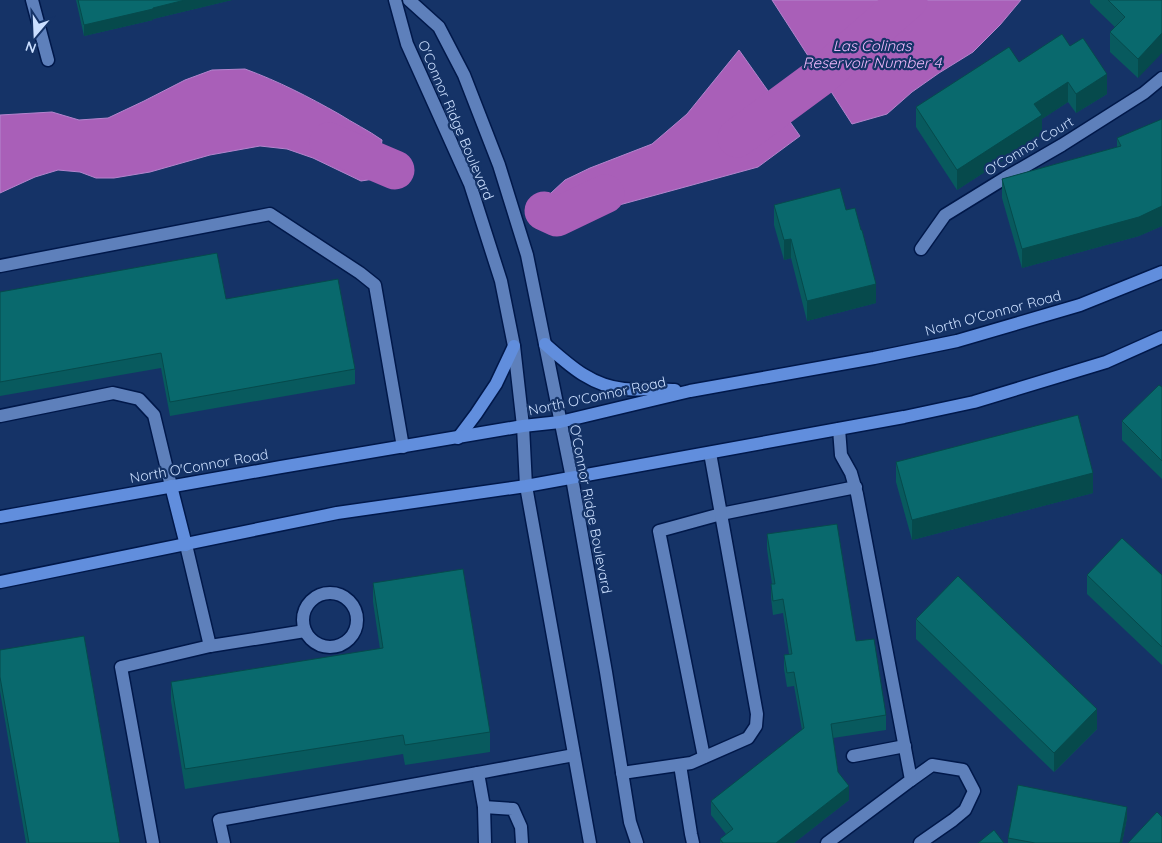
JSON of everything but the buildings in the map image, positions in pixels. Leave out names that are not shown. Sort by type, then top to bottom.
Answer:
[{"type":"main road","name":"North O'Connor Road","points":[[0,518],[171,486],[523,426],[560,422],[690,391],[864,360],[956,340],[1080,305],[1162,272]]},
{"type":"main road","points":[[0,582],[337,513],[526,486],[904,417],[974,402],[1106,362],[1162,338]]},
{"type":"main road","points":[[545,344],[571,367],[605,386],[626,390],[690,391]]},
{"type":"main road","points":[[458,438],[496,384],[514,346]]},
{"type":"main road","points":[[171,486],[186,545]]},
{"type":"street","points":[[32,0],[48,60]]},
{"type":"street","name":"O'Connor Ridge Boulevard","points":[[395,0],[407,44],[470,184],[500,281],[514,346],[523,426],[526,486],[590,843]]},
{"type":"street","name":"O'Connor Ridge Boulevard","points":[[409,0],[439,27],[464,75],[499,165],[527,256],[572,478],[630,822],[637,843]]},
{"type":"street","name":"O'Connor Court","points":[[921,249],[945,215],[1070,140],[1144,93],[1162,78]]},
{"type":"street","points":[[0,266],[270,214],[360,273],[375,285],[403,447]]},
{"type":"street","points":[[0,416],[113,393],[139,399],[154,415],[171,486]]},
{"type":"street","points":[[839,429],[841,454],[856,487],[911,780]]},
{"type":"street","points":[[622,773],[691,763],[748,738],[756,726],[757,714],[710,453]]},
{"type":"street","points":[[704,757],[659,530],[721,514],[856,487]]},
{"type":"street","points":[[186,545],[210,646]]},
{"type":"street","points":[[322,594],[340,594],[354,606],[358,622],[356,631],[351,639],[344,644],[336,647],[326,647],[310,639],[305,631],[304,613],[314,598],[322,594]]},
{"type":"street","points":[[153,843],[121,667],[210,646],[305,631]]},
{"type":"street","points":[[853,756],[904,746]]},
{"type":"street","points":[[224,843],[219,820],[574,755]]},
{"type":"street","points":[[680,765],[693,843]]},
{"type":"street","points":[[827,843],[932,765],[962,770],[974,791],[965,810],[920,843]]},
{"type":"street","points":[[478,773],[484,807],[485,843]]},
{"type":"street","points":[[484,807],[513,809],[521,827],[522,843]]},
{"type":"water","name":"Las Colinas Reservoir Number 4","points":[[772,0],[1021,0],[1000,25],[973,52],[912,92],[887,114],[852,124]]},
{"type":"water","points":[[739,50],[800,136],[758,167],[568,219],[557,217],[551,193],[565,180],[590,168],[652,144],[687,114]]},
{"type":"water","points":[[245,69],[305,95],[382,140],[374,179],[361,181],[313,158],[287,149],[260,146],[210,155],[150,172],[114,178],[96,178],[80,172],[58,170],[35,177],[0,193],[0,115],[52,112],[79,120],[108,118],[185,80],[212,70]]},
{"type":"waterway","points":[[737,138],[821,76],[908,0]]},
{"type":"waterway","points":[[329,142],[395,170]]},
{"type":"waterway","points":[[544,211],[557,217],[605,194]]}]
